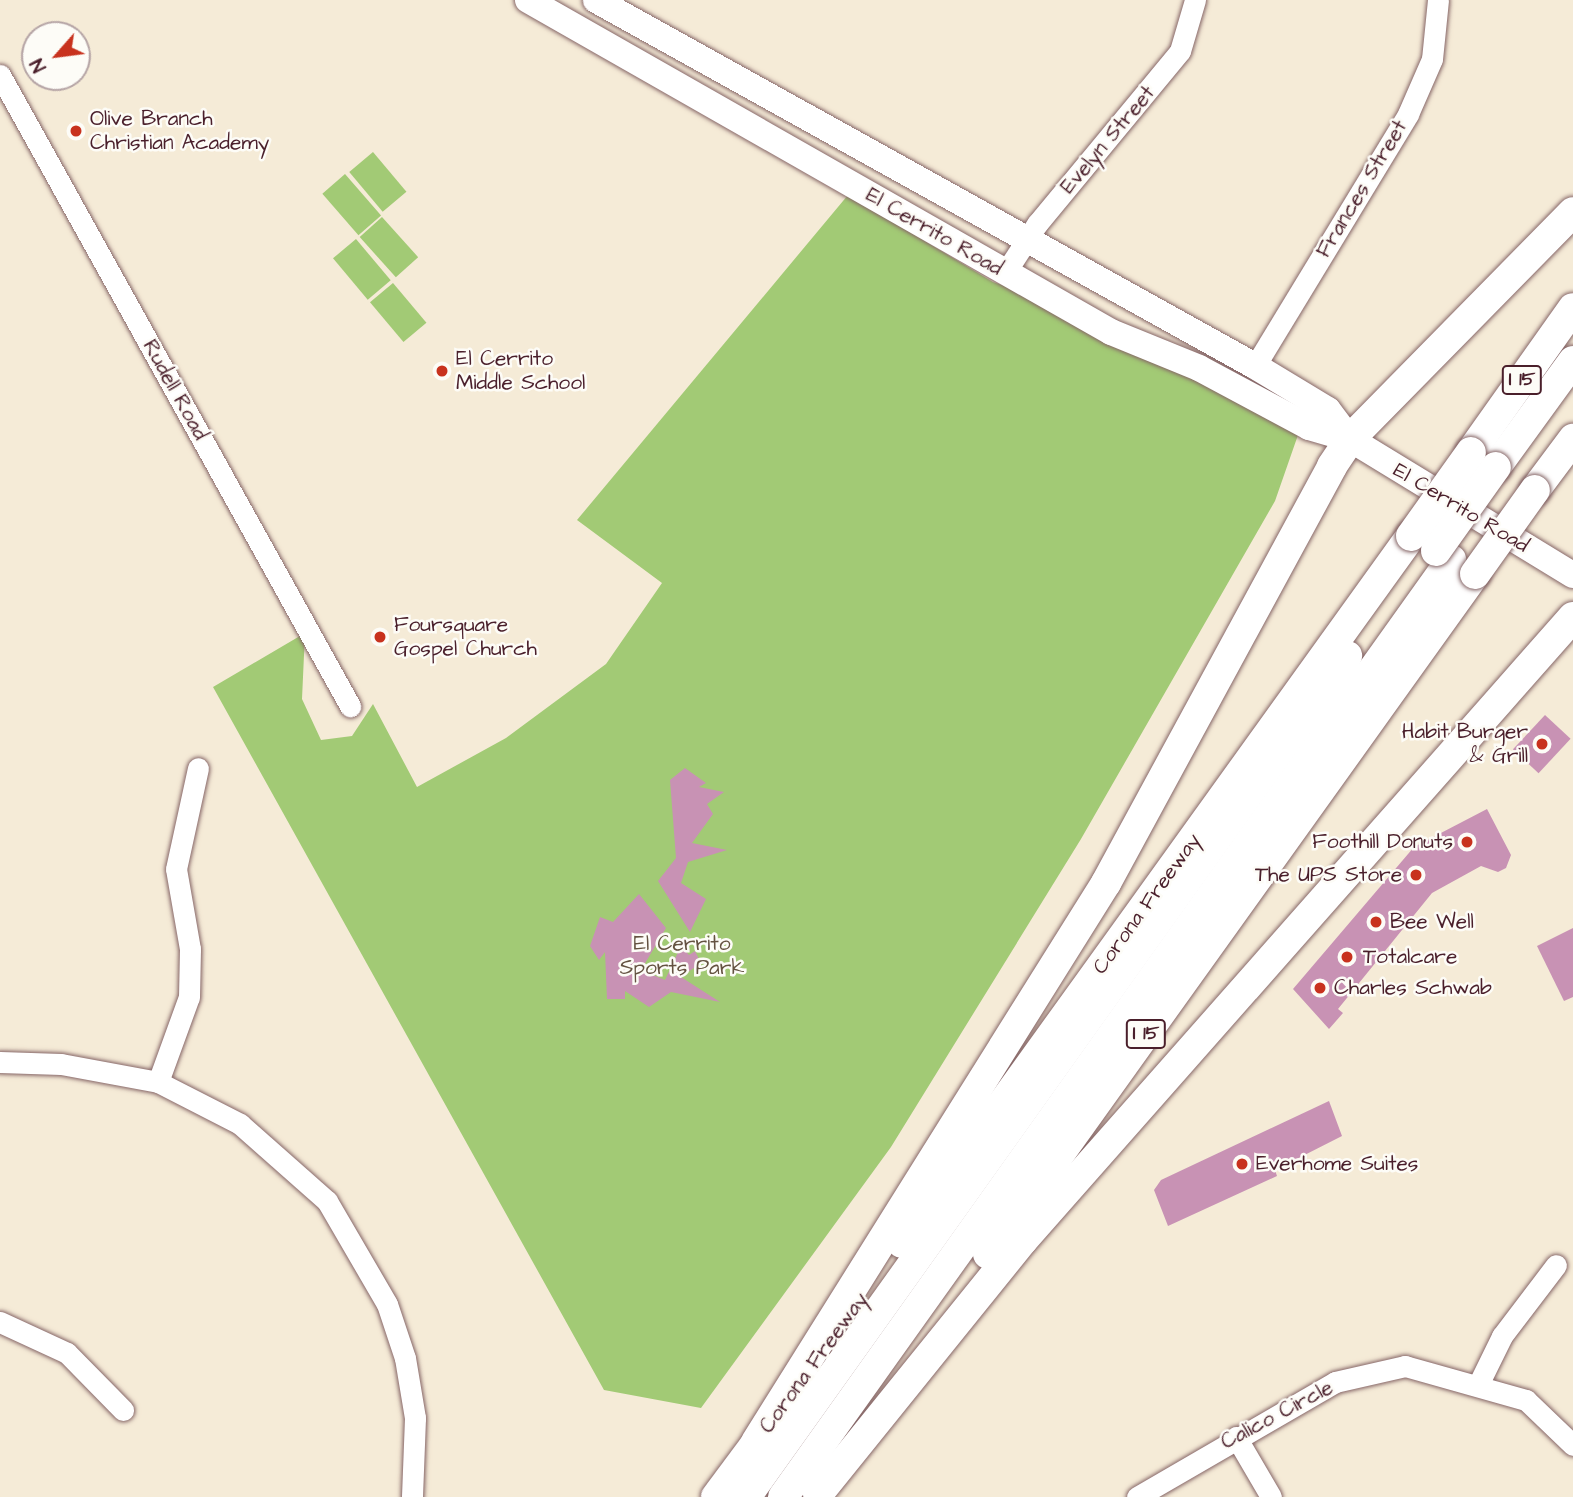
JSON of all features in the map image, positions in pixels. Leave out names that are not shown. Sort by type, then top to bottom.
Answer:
[{"type":"highway","points":[[756,1442],[1106,883],[1350,439],[1573,212]]},
{"type":"highway","name":"Corona Freeway","points":[[716,1497],[1440,553],[1500,469],[1573,308]]},
{"type":"highway","points":[[1500,469],[1573,340]]},
{"type":"highway","points":[[1500,469],[1573,361]]},
{"type":"highway","points":[[1500,469],[1573,394]]},
{"type":"highway","name":"Corona Freeway","points":[[817,1496],[1309,805],[1440,553],[1500,469],[1573,439]]},
{"type":"highway","points":[[746,1497],[1321,699],[1440,553]]},
{"type":"highway","points":[[783,1497],[1080,1083],[1440,553]]},
{"type":"highway","points":[[817,1496],[1023,1240],[1573,617]]},
{"type":"highway","points":[[1080,1083],[1186,947],[1309,805]]},
{"type":"main road","name":"El Cerrito Road","points":[[528,0],[1111,332],[1199,368],[1309,427],[1350,439],[1573,575]]},
{"type":"main road","name":"El Cerrito Road","points":[[596,0],[1024,242],[1255,366],[1328,410],[1350,439]]},
{"type":"street","name":"Evelyn Street","points":[[1005,273],[1024,242],[1180,51],[1195,0]]},
{"type":"street","name":"Frances Street","points":[[1255,366],[1408,114],[1432,59],[1438,0]]},
{"type":"street","name":"Rudell Road","points":[[0,75],[350,706]]},
{"type":"street","points":[[158,1082],[189,997],[190,949],[176,869],[198,768]]},
{"type":"street","points":[[0,1062],[61,1064],[158,1082],[240,1124],[281,1157],[327,1201],[355,1244],[387,1304],[405,1358],[415,1418],[412,1497]]},
{"type":"street","points":[[1479,1383],[1502,1336],[1556,1265]]},
{"type":"street","points":[[0,1322],[67,1353],[123,1410]]},
{"type":"street","name":"Calico Circle","points":[[1137,1497],[1236,1437],[1335,1382],[1405,1366],[1479,1383],[1526,1401],[1573,1445]]},
{"type":"street","points":[[1236,1437],[1271,1497]]},
{"type":"green space","points":[[373,152],[406,192],[383,212],[349,172]]},
{"type":"green space","points":[[345,174],[381,216],[358,235],[322,194]]},
{"type":"green space","name":"El Cerrito Sports Park","points":[[848,195],[993,282],[1110,321],[1298,435],[1275,501],[1081,839],[891,1147],[701,1408],[604,1390],[213,687],[305,633],[302,699],[321,740],[352,736],[373,704],[417,787],[506,738],[606,664],[662,583],[577,520]]},
{"type":"green space","points":[[382,217],[418,257],[396,277],[360,237]]},
{"type":"green space","points":[[356,239],[391,280],[368,300],[333,258]]},
{"type":"green space","points":[[393,283],[426,323],[403,342],[370,302]]},
{"type":"building","name":"Habit Burger & Grill","points":[[1545,715],[1571,739],[1539,773],[1513,749]]},
{"type":"building","points":[[685,768],[706,783],[699,787],[724,792],[707,804],[713,814],[692,843],[727,850],[688,862],[681,883],[706,899],[690,932],[658,881],[676,858],[670,780]]},
{"type":"building","points":[[1487,809],[1511,855],[1506,868],[1498,872],[1481,866],[1432,893],[1338,1009],[1343,1013],[1329,1029],[1293,989],[1414,847]]},
{"type":"building","points":[[639,894],[666,928],[641,970],[665,980],[681,946],[689,955],[695,951],[701,963],[681,977],[720,1002],[671,992],[649,1007],[625,991],[625,999],[607,999],[605,952],[599,960],[590,946],[600,917],[613,922]]},
{"type":"building","points":[[1573,928],[1573,997],[1564,1001],[1537,946]]},
{"type":"building","name":"Everhome Suites","points":[[1329,1101],[1342,1136],[1275,1170],[1277,1176],[1168,1226],[1154,1190],[1161,1180]]},
{"type":"place","name":"Olive Branch Christian Academy","points":[[76,131]]},
{"type":"place","name":"El Cerrito Middle School","points":[[442,371]]},
{"type":"place","name":"Foursquare Gospel Church","points":[[380,637]]},
{"type":"place","name":"Habit Burger & Grill","points":[[1542,744]]},
{"type":"place","name":"Foothill Donuts","points":[[1467,842]]},
{"type":"place","name":"The UPS Store","points":[[1416,875]]},
{"type":"place","name":"Bee Well","points":[[1376,922]]},
{"type":"place","name":"Totalcare","points":[[1347,957]]},
{"type":"place","name":"Charles Schwab","points":[[1320,988]]},
{"type":"place","name":"Everhome Suites","points":[[1242,1164]]}]
